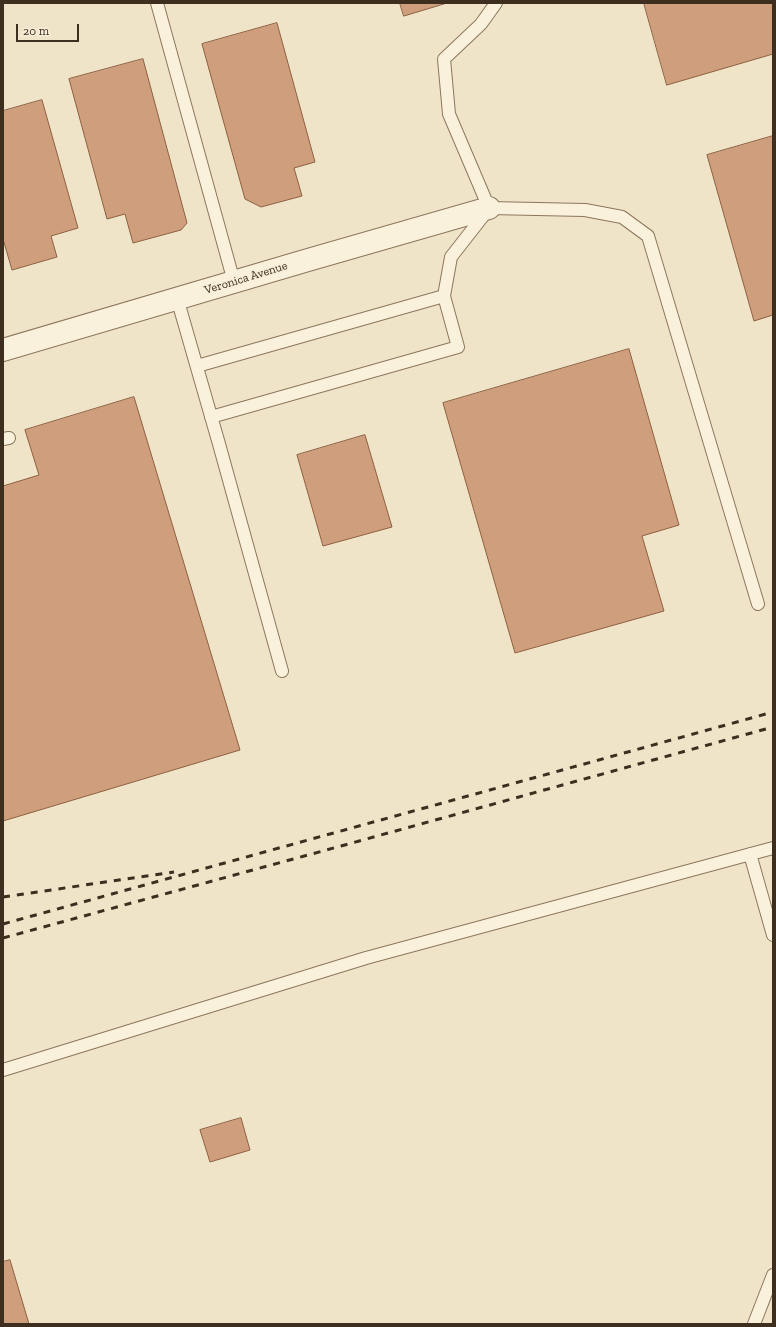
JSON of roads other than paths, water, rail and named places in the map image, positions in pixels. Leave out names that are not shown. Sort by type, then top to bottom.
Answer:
[{"type":"street","name":"Veronica Avenue","points":[[3,350],[489,208]]},
{"type":"lane","points":[[157,3],[234,282]]},
{"type":"lane","points":[[489,208],[449,114],[444,59],[481,24],[496,3]]},
{"type":"lane","points":[[212,417],[458,347],[444,296],[451,257],[489,208]]},
{"type":"lane","points":[[489,208],[585,210],[622,217],[648,236],[758,604]]},
{"type":"lane","points":[[197,366],[444,296]]},
{"type":"lane","points":[[177,298],[212,417],[282,671]]},
{"type":"lane","points":[[3,1070],[366,958],[773,848]]},
{"type":"lane","points":[[750,854],[773,935]]},
{"type":"lane","points":[[754,1324],[773,1275]]},
{"type":"railway","points":[[3,924],[773,712]]},
{"type":"railway","points":[[3,938],[773,727]]},
{"type":"railway","points":[[3,897],[174,872]]}]
